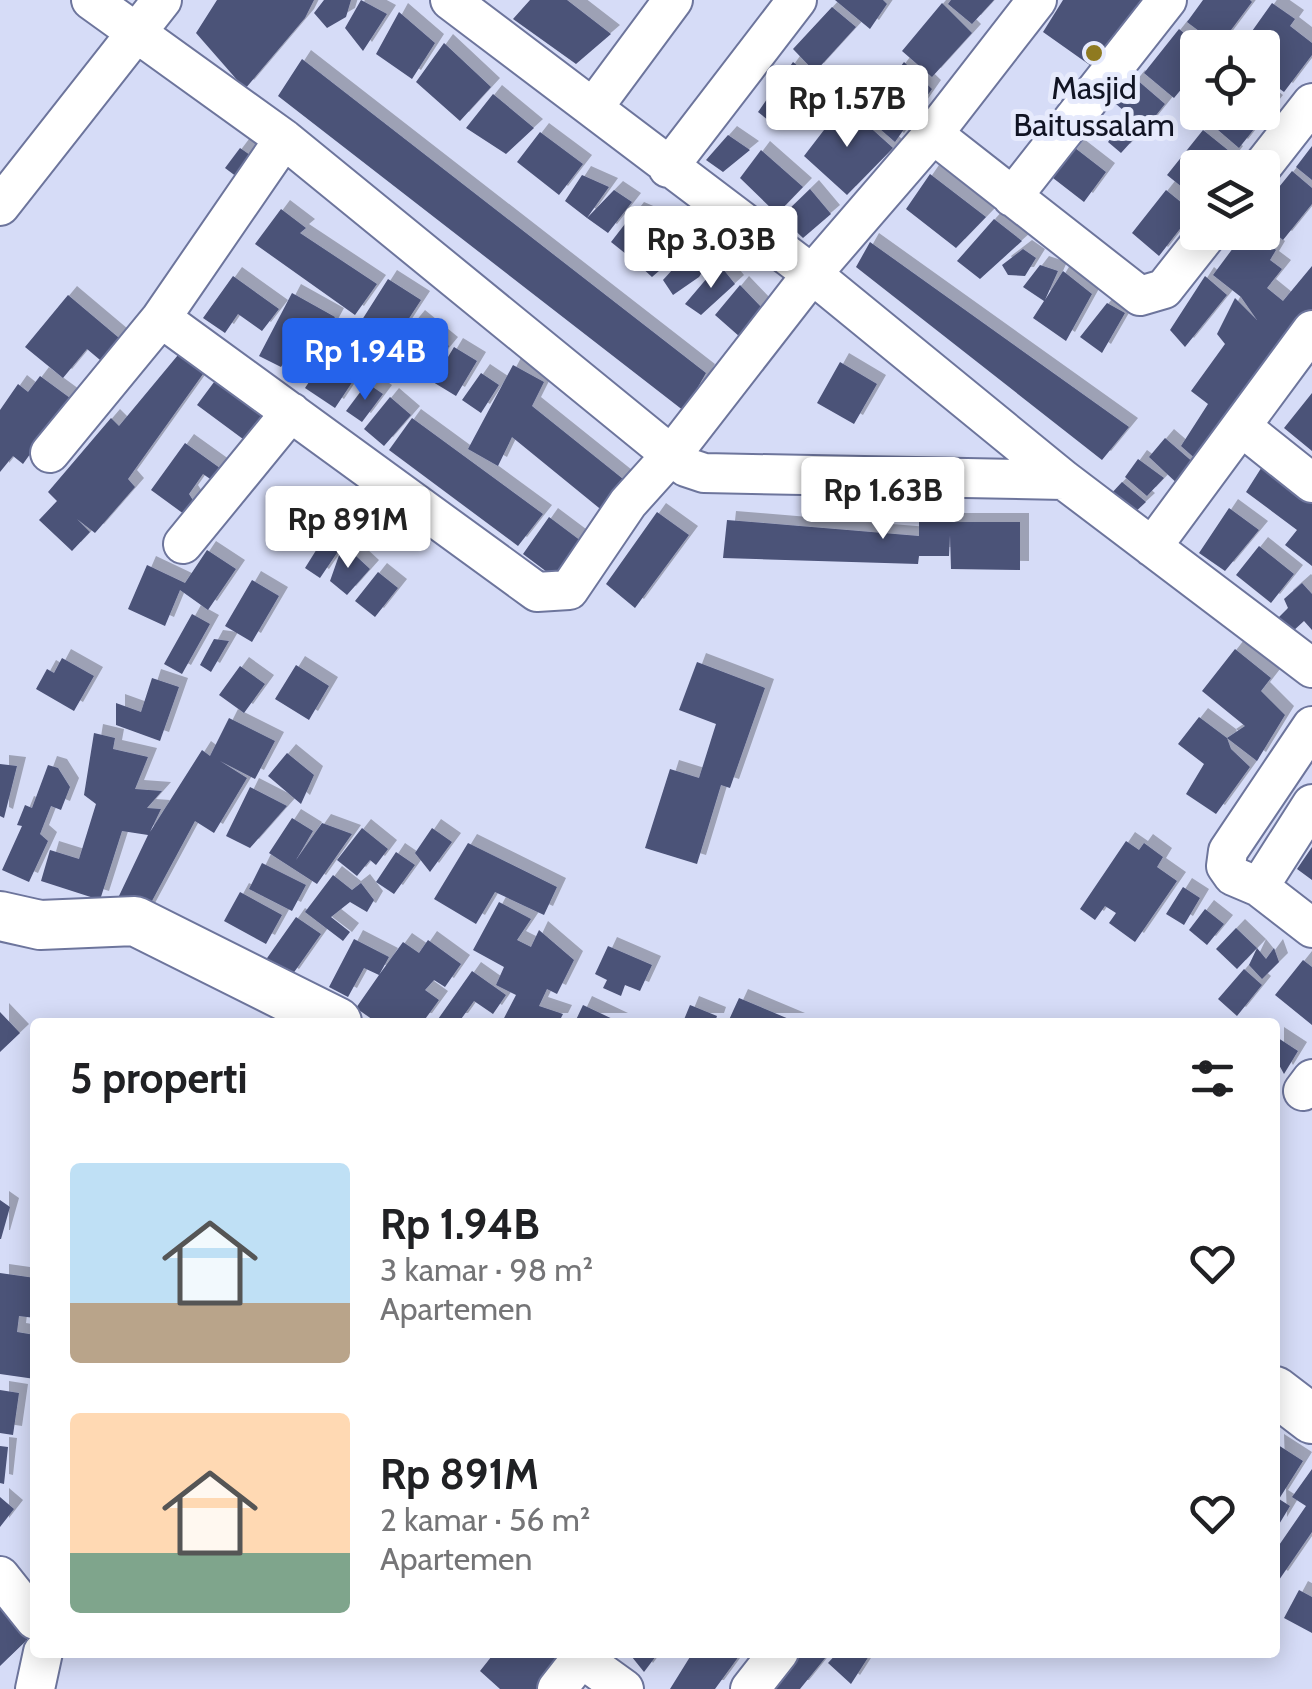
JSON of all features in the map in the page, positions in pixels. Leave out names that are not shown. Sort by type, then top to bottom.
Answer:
[{"type":"street","points":[[91,0],[284,139],[686,467],[704,473],[1064,480]]},
{"type":"street","points":[[0,206],[162,0]]},
{"type":"street","points":[[450,0],[812,274],[1064,480],[1312,668]]},
{"type":"street","points":[[593,108],[673,0]]},
{"type":"street","points":[[668,168],[797,0]]},
{"type":"street","points":[[161,318],[537,592],[569,590],[628,502],[673,453],[812,274],[934,134],[1037,0]]},
{"type":"street","points":[[1012,197],[1166,0]]},
{"type":"street","points":[[1274,150],[1312,102]]},
{"type":"street","points":[[934,134],[1140,296],[1164,289],[1195,250]]},
{"type":"street","points":[[50,453],[161,318],[284,139]]},
{"type":"street","points":[[1152,547],[1312,330]]},
{"type":"street","points":[[183,544],[291,412]]},
{"type":"street","points":[[1243,428],[1312,482]]},
{"type":"street","points":[[1312,726],[1228,851],[1226,866],[1233,876],[1259,886],[1312,928]]},
{"type":"street","points":[[1259,886],[1312,804]]},
{"type":"street","points":[[0,916],[40,926],[135,921],[329,1018]]},
{"type":"street","points":[[1280,1395],[1312,1420]]},
{"type":"street","points":[[0,1576],[30,1614]]},
{"type":"street","points":[[36,1689],[42,1658]]},
{"type":"street","points":[[557,1689],[582,1658]]},
{"type":"street","points":[[588,1658],[624,1689]]},
{"type":"street","points":[[750,1689],[774,1658]]},
{"type":"building","points":[[217,0],[314,0],[305,18],[245,89],[196,33]]},
{"type":"building","points":[[324,0],[351,0],[346,17],[327,28],[314,13]]},
{"type":"building","points":[[361,0],[387,14],[363,51],[345,28]]},
{"type":"building","points":[[530,0],[567,0],[611,34],[576,64],[513,19]]},
{"type":"building","points":[[835,0],[883,0],[887,4],[870,29]]},
{"type":"building","points":[[951,0],[994,0],[972,24],[948,4]]},
{"type":"building","name":"Masjid Baitussalam","points":[[1063,0],[1155,0],[1101,73],[1043,32]]},
{"type":"building","points":[[1203,0],[1252,2],[1231,30],[1198,30],[1187,22]]},
{"type":"building","points":[[942,3],[972,33],[932,77],[902,51]]},
{"type":"building","points":[[1272,3],[1295,19],[1290,26],[1312,43],[1312,55],[1284,92],[1280,89],[1280,30],[1253,30]]},
{"type":"building","points":[[832,7],[856,27],[815,72],[793,49]]},
{"type":"building","points":[[399,12],[435,43],[412,79],[376,54]]},
{"type":"building","points":[[1179,29],[1180,91],[1174,98],[1144,73]]},
{"type":"building","points":[[444,43],[491,87],[460,121],[416,82]]},
{"type":"building","points":[[302,59],[706,373],[684,411],[278,96]]},
{"type":"building","points":[[793,62],[819,83],[779,129],[758,112]]},
{"type":"building","points":[[904,62],[932,89],[895,142],[864,115]]},
{"type":"building","points":[[1136,79],[1165,104],[1145,129],[1116,104]]},
{"type":"building","points":[[493,94],[534,128],[506,154],[466,128]]},
{"type":"building","points":[[844,104],[893,148],[847,195],[804,156]]},
{"type":"building","points":[[1124,120],[1141,131],[1121,153],[1108,142]]},
{"type":"building","points":[[1203,130],[1228,150],[1187,150]]},
{"type":"building","points":[[1218,130],[1253,130],[1239,148]]},
{"type":"building","points":[[540,132],[583,164],[559,195],[517,162]]},
{"type":"building","points":[[728,135],[750,150],[723,172],[706,160]]},
{"type":"building","points":[[1312,146],[1312,180],[1296,167]]},
{"type":"building","points":[[240,148],[257,160],[241,180],[225,168]]},
{"type":"building","points":[[1075,148],[1106,172],[1084,202],[1053,178]]},
{"type":"building","points":[[761,150],[803,187],[777,214],[740,178]]},
{"type":"building","points":[[1180,159],[1180,185],[1167,175]]},
{"type":"building","points":[[1292,171],[1312,188],[1312,204],[1283,240],[1280,238],[1280,186]]},
{"type":"building","points":[[930,174],[986,217],[956,248],[906,209]]},
{"type":"building","points":[[582,175],[609,187],[587,218],[565,201]]},
{"type":"building","points":[[810,189],[831,214],[803,238],[781,217]]},
{"type":"building","points":[[614,190],[632,202],[608,233],[587,218]]},
{"type":"building","points":[[1166,190],[1180,201],[1180,229],[1159,256],[1132,233]]},
{"type":"building","points":[[281,209],[306,228],[300,233],[377,284],[355,315],[255,244]]},
{"type":"building","points":[[635,211],[663,223],[631,258],[611,242]]},
{"type":"building","points":[[994,219],[1022,241],[980,279],[957,261]]},
{"type":"building","points":[[663,223],[681,252],[652,277],[639,265]]},
{"type":"building","points":[[870,242],[1129,427],[1102,460],[856,267]]},
{"type":"building","points":[[693,247],[711,258],[699,277],[673,295],[663,280]]},
{"type":"building","points":[[1023,249],[1036,258],[1025,276],[1008,275],[1002,265]]},
{"type":"building","points":[[1232,250],[1276,250],[1270,260],[1282,269],[1267,288],[1283,301],[1312,266],[1312,314],[1307,320],[1301,315],[1282,339],[1288,346],[1199,462],[1181,446],[1208,404],[1191,391],[1225,344],[1217,334],[1235,298],[1257,320],[1241,297],[1213,275]]},
{"type":"building","points":[[719,264],[735,284],[701,315],[685,304]]},
{"type":"building","points":[[1040,265],[1058,271],[1045,300],[1063,271],[1092,294],[1066,341],[1033,318],[1044,301],[1023,287]]},
{"type":"building","points":[[233,276],[279,309],[262,331],[238,314],[225,333],[203,318]]},
{"type":"building","points":[[1205,276],[1227,295],[1185,347],[1170,330]]},
{"type":"building","points":[[388,279],[421,300],[378,366],[346,345]]},
{"type":"building","points":[[740,285],[763,309],[740,337],[715,315]]},
{"type":"building","points":[[292,293],[335,317],[308,367],[288,356],[281,367],[259,356]]},
{"type":"building","points":[[68,295],[125,343],[106,365],[87,349],[63,378],[25,347]]},
{"type":"building","points":[[1107,303],[1125,313],[1102,353],[1080,337]]},
{"type":"building","points":[[416,319],[449,346],[425,375],[392,348]]},
{"type":"building","points":[[454,347],[477,361],[456,396],[433,382]]},
{"type":"building","points":[[178,355],[203,374],[128,479],[135,487],[95,533],[77,519],[90,532],[72,551],[39,520],[57,501],[48,492],[111,418],[119,426]]},
{"type":"building","points":[[327,355],[357,375],[335,408],[305,388]]},
{"type":"building","points":[[840,362],[877,384],[854,424],[817,403]]},
{"type":"building","points":[[513,365],[544,382],[532,406],[628,483],[604,512],[512,437],[498,466],[468,449]]},
{"type":"building","points":[[481,373],[499,385],[481,413],[462,400]]},
{"type":"building","points":[[220,374],[270,411],[247,442],[197,405]]},
{"type":"building","points":[[40,376],[70,398],[23,464],[13,456],[0,472],[0,410],[18,384],[28,392]]},
{"type":"building","points":[[367,383],[383,394],[362,422],[346,411]]},
{"type":"building","points":[[1312,393],[1312,451],[1284,428]]},
{"type":"building","points":[[390,397],[411,415],[384,446],[364,429]]},
{"type":"building","points":[[412,418],[543,514],[518,546],[389,450]]},
{"type":"building","points":[[1165,438],[1195,464],[1181,487],[1149,457]]},
{"type":"building","points":[[185,443],[224,471],[216,483],[203,474],[189,494],[196,505],[188,517],[151,490]]},
{"type":"building","points":[[1138,459],[1164,478],[1147,496],[1125,477]]},
{"type":"building","points":[[1265,462],[1312,496],[1312,566],[1285,545],[1297,530],[1246,492]]},
{"type":"building","points":[[1122,482],[1146,502],[1132,515],[1109,496]]},
{"type":"building","points":[[919,501],[948,502],[950,522],[1020,522],[1020,570],[951,569],[950,535],[949,556],[919,556],[918,564],[723,558],[727,520],[919,536]]},
{"type":"building","points":[[1229,508],[1259,530],[1225,571],[1199,553]]},
{"type":"building","points":[[657,512],[689,535],[635,608],[606,584]]},
{"type":"building","points":[[549,517],[581,541],[555,578],[523,554]]},
{"type":"building","points":[[330,528],[343,544],[320,578],[305,568]]},
{"type":"building","points":[[343,544],[370,569],[347,595],[330,581]]},
{"type":"building","points":[[1259,546],[1294,574],[1271,603],[1236,575]]},
{"type":"building","points":[[207,550],[236,569],[208,610],[180,590],[165,626],[128,609],[147,565],[185,583]]},
{"type":"building","points":[[378,572],[398,588],[375,617],[355,601]]},
{"type":"building","points":[[252,580],[279,596],[252,642],[225,626]]},
{"type":"building","points":[[1302,583],[1312,594],[1312,630],[1304,621],[1292,632],[1278,618],[1288,608],[1284,599]]},
{"type":"building","points":[[192,614],[210,624],[182,674],[164,664]]},
{"type":"building","points":[[214,639],[229,641],[211,672],[200,665]]},
{"type":"building","points":[[1235,649],[1271,678],[1261,691],[1285,715],[1257,761],[1227,738],[1245,726],[1202,691]]},
{"type":"building","points":[[62,658],[94,676],[74,711],[36,689],[47,669],[54,673]]},
{"type":"building","points":[[697,662],[765,688],[730,788],[721,785],[697,864],[645,848],[670,769],[699,778],[716,724],[679,710]]},
{"type":"building","points":[[296,665],[329,686],[309,720],[275,699]]},
{"type":"building","points":[[240,666],[265,684],[244,713],[219,695]]},
{"type":"building","points":[[152,678],[179,687],[160,741],[116,725],[116,703],[141,712]]},
{"type":"building","points":[[1199,717],[1227,738],[1231,749],[1250,767],[1216,814],[1186,794],[1204,764],[1178,744]]},
{"type":"building","points":[[229,718],[275,741],[255,779],[220,761],[247,778],[214,833],[195,821],[146,912],[118,898],[148,835],[122,831],[100,900],[41,881],[50,850],[79,859],[96,804],[84,795],[94,733],[115,738],[113,749],[148,757],[135,789],[162,791],[147,808],[161,809],[150,832],[202,750],[210,756]]},
{"type":"building","points":[[287,753],[314,775],[301,804],[268,776]]},
{"type":"building","points":[[0,764],[17,766],[4,818],[0,816]]},
{"type":"building","points":[[48,765],[58,768],[70,787],[61,810],[51,806],[40,834],[48,841],[29,882],[2,870],[22,826],[17,825],[25,805],[32,808]]},
{"type":"building","points":[[250,787],[287,806],[250,848],[226,836]]},
{"type":"building","points":[[292,818],[313,831],[296,860],[322,823],[352,834],[317,884],[269,853]]},
{"type":"building","points":[[362,828],[388,849],[376,865],[370,860],[357,876],[337,860]]},
{"type":"building","points":[[432,828],[452,842],[430,872],[415,853]]},
{"type":"building","points":[[1126,841],[1139,850],[1144,843],[1163,857],[1157,867],[1177,881],[1135,942],[1109,923],[1116,913],[1105,906],[1095,920],[1080,909]]},
{"type":"building","points":[[468,843],[557,887],[544,915],[495,892],[476,924],[434,899]]},
{"type":"building","points":[[1312,847],[1312,880],[1297,869]]},
{"type":"building","points":[[396,852],[415,865],[394,894],[376,882]]},
{"type":"building","points":[[262,863],[306,885],[292,911],[249,889]]},
{"type":"building","points":[[333,875],[352,890],[361,883],[374,900],[367,912],[350,902],[331,917],[350,932],[343,941],[305,912]]},
{"type":"building","points":[[1183,887],[1200,898],[1184,925],[1166,914]]},
{"type":"building","points":[[240,892],[282,915],[266,944],[224,921]]},
{"type":"building","points":[[499,902],[531,919],[517,940],[531,947],[539,930],[574,960],[557,994],[547,989],[539,1006],[563,1014],[561,1018],[504,1018],[516,995],[496,985],[504,967],[473,950]]},
{"type":"building","points":[[1205,909],[1224,924],[1207,945],[1189,930]]},
{"type":"building","points":[[296,917],[321,934],[290,978],[265,961]]},
{"type":"building","points":[[1236,928],[1257,948],[1237,969],[1216,949]]},
{"type":"building","points":[[354,939],[389,957],[379,975],[364,968],[348,997],[329,987]]},
{"type":"building","points":[[428,940],[461,964],[445,987],[434,980],[425,990],[439,1000],[426,1018],[370,1018],[356,1008],[403,942],[419,953]]},
{"type":"building","points":[[608,946],[652,965],[640,991],[625,985],[621,996],[603,988],[607,980],[595,974]]},
{"type":"building","points":[[1257,948],[1266,959],[1274,948],[1279,962],[1262,979],[1249,965]]},
{"type":"building","points":[[1303,960],[1312,967],[1312,1025],[1275,995]]},
{"type":"building","points":[[1244,969],[1262,985],[1237,1016],[1218,999]]},
{"type":"building","points":[[472,971],[506,995],[493,1014],[474,1001],[462,1018],[439,1018]]},
{"type":"building","points":[[739,998],[786,1018],[730,1018]]},
{"type":"building","points":[[583,1005],[611,1018],[577,1018]]},
{"type":"building","points":[[690,1005],[717,1016],[716,1018],[685,1018]]},
{"type":"building","points":[[0,1012],[20,1033],[0,1052]]},
{"type":"building","points":[[1280,1039],[1298,1051],[1284,1074],[1280,1067]]},
{"type":"building","points":[[0,1200],[10,1207],[1,1239],[0,1239]]},
{"type":"building","points":[[0,1273],[30,1277],[30,1317],[19,1316],[17,1332],[30,1334],[30,1378],[0,1374]]},
{"type":"building","points":[[0,1390],[19,1393],[13,1435],[0,1433]]},
{"type":"building","points":[[0,1446],[8,1447],[4,1484],[0,1483]]},
{"type":"building","points":[[1280,1446],[1303,1461],[1280,1497]]},
{"type":"building","points":[[1312,1469],[1312,1532],[1280,1579],[1280,1544],[1306,1506],[1292,1497]]},
{"type":"building","points":[[0,1497],[14,1509],[0,1527]]},
{"type":"building","points":[[1280,1500],[1290,1506],[1280,1523]]},
{"type":"building","points":[[0,1588],[30,1637],[0,1666]]},
{"type":"building","points":[[1299,1590],[1312,1597],[1312,1633],[1284,1618]]},
{"type":"building","points":[[490,1658],[562,1658],[537,1689],[500,1689],[480,1671]]},
{"type":"building","points":[[633,1658],[654,1658],[644,1672]]},
{"type":"building","points":[[689,1658],[738,1658],[715,1689],[670,1689]]},
{"type":"building","points":[[784,1658],[825,1658],[800,1689],[760,1689]]},
{"type":"building","points":[[833,1658],[868,1658],[851,1684],[828,1663]]},
{"type":"place","name":"Masjid Baitussalam","points":[[1094,53]]}]
